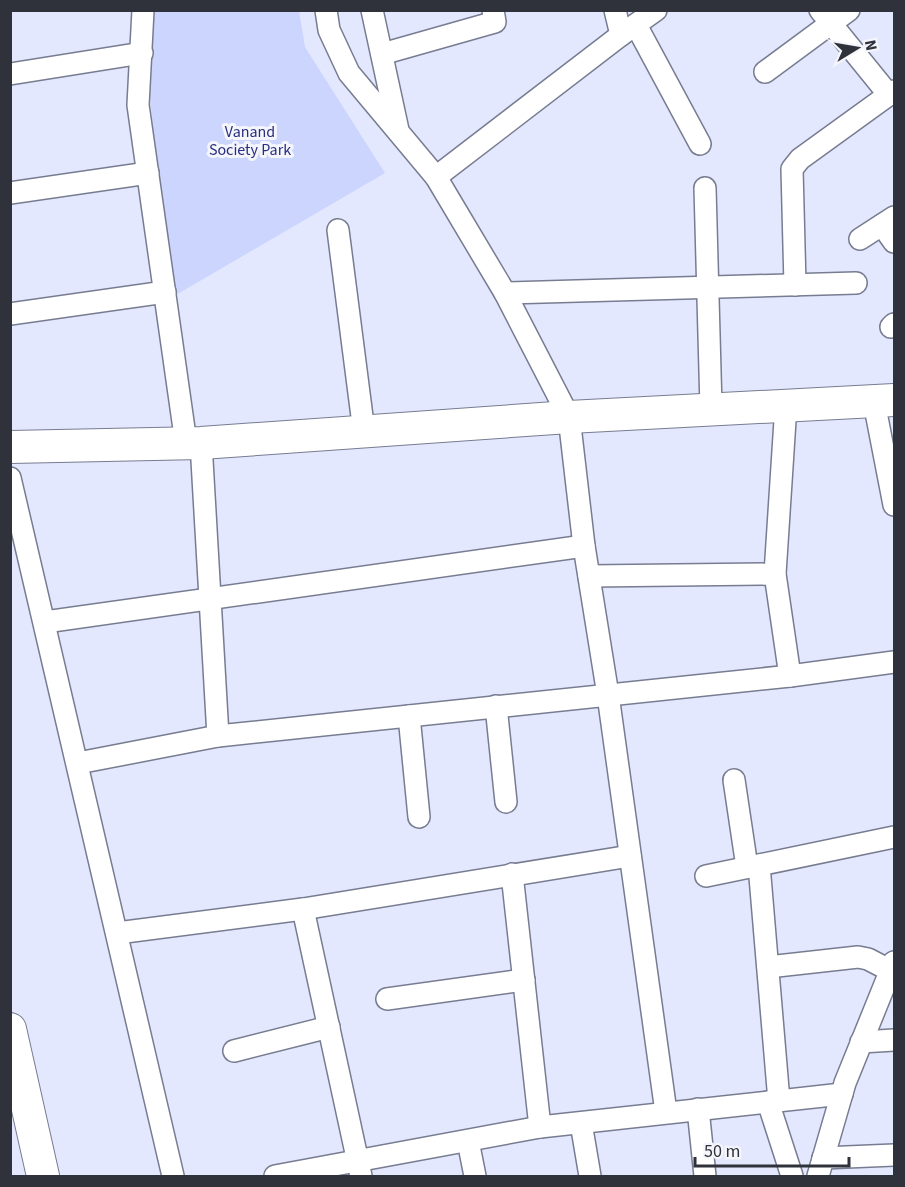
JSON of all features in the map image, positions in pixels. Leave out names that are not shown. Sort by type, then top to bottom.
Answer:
[{"type":"street","points":[[143,10],[138,105],[165,292],[194,443],[210,598],[218,736]]},
{"type":"street","points":[[326,10],[329,30],[349,73],[436,177],[505,293],[569,417],[584,546],[608,695],[666,1112]]},
{"type":"street","points":[[372,10],[399,133]]},
{"type":"street","points":[[382,54],[495,22],[493,10]]},
{"type":"street","points":[[615,10],[700,144]]},
{"type":"street","points":[[436,177],[656,10]]},
{"type":"street","points":[[765,72],[826,17],[849,10]]},
{"type":"street","points":[[795,285],[792,169],[800,159],[892,93],[826,17]]},
{"type":"street","points":[[10,74],[142,53]]},
{"type":"street","points":[[10,193],[148,173]]},
{"type":"street","points":[[705,188],[711,408]]},
{"type":"street","points":[[860,239],[888,221],[894,242]]},
{"type":"street","points":[[338,230],[364,432]]},
{"type":"street","points":[[505,293],[707,286],[856,284]]},
{"type":"street","points":[[10,314],[165,292]]},
{"type":"street","points":[[10,447],[194,443],[711,408],[884,401],[894,504]]},
{"type":"street","points":[[786,405],[776,574],[790,676]]},
{"type":"street","points":[[10,478],[173,1176]]},
{"type":"street","points":[[45,622],[584,546]]},
{"type":"street","points":[[589,576],[776,574]]},
{"type":"street","points":[[78,763],[218,736],[790,676],[894,662]]},
{"type":"street","points":[[496,706],[506,802]]},
{"type":"street","points":[[409,716],[419,818]]},
{"type":"street","points":[[735,780],[753,866],[768,968],[773,1101],[792,1176]]},
{"type":"street","points":[[706,876],[894,837]]},
{"type":"street","points":[[117,933],[303,909],[630,856]]},
{"type":"street","points":[[512,874],[540,1127]]},
{"type":"street","points":[[303,909],[360,1169]]},
{"type":"street","points":[[768,968],[858,957],[893,966],[842,1094],[821,1167],[894,1155]]},
{"type":"street","points":[[387,999],[524,980]]},
{"type":"street","points":[[234,1051],[329,1027]]},
{"type":"street","points":[[861,1042],[894,1040]]},
{"type":"street","points":[[12,1042],[43,1176]]},
{"type":"street","points":[[275,1176],[360,1169],[468,1141],[540,1127],[842,1094]]},
{"type":"street","points":[[698,1109],[705,1176]]},
{"type":"street","points":[[582,1123],[590,1176]]},
{"type":"street","points":[[10,1124],[21,1176]]},
{"type":"street","points":[[468,1141],[475,1176]]},
{"type":"green space","name":"Vanand Society Park","points":[[142,11],[299,11],[305,47],[385,173],[169,299]]}]
